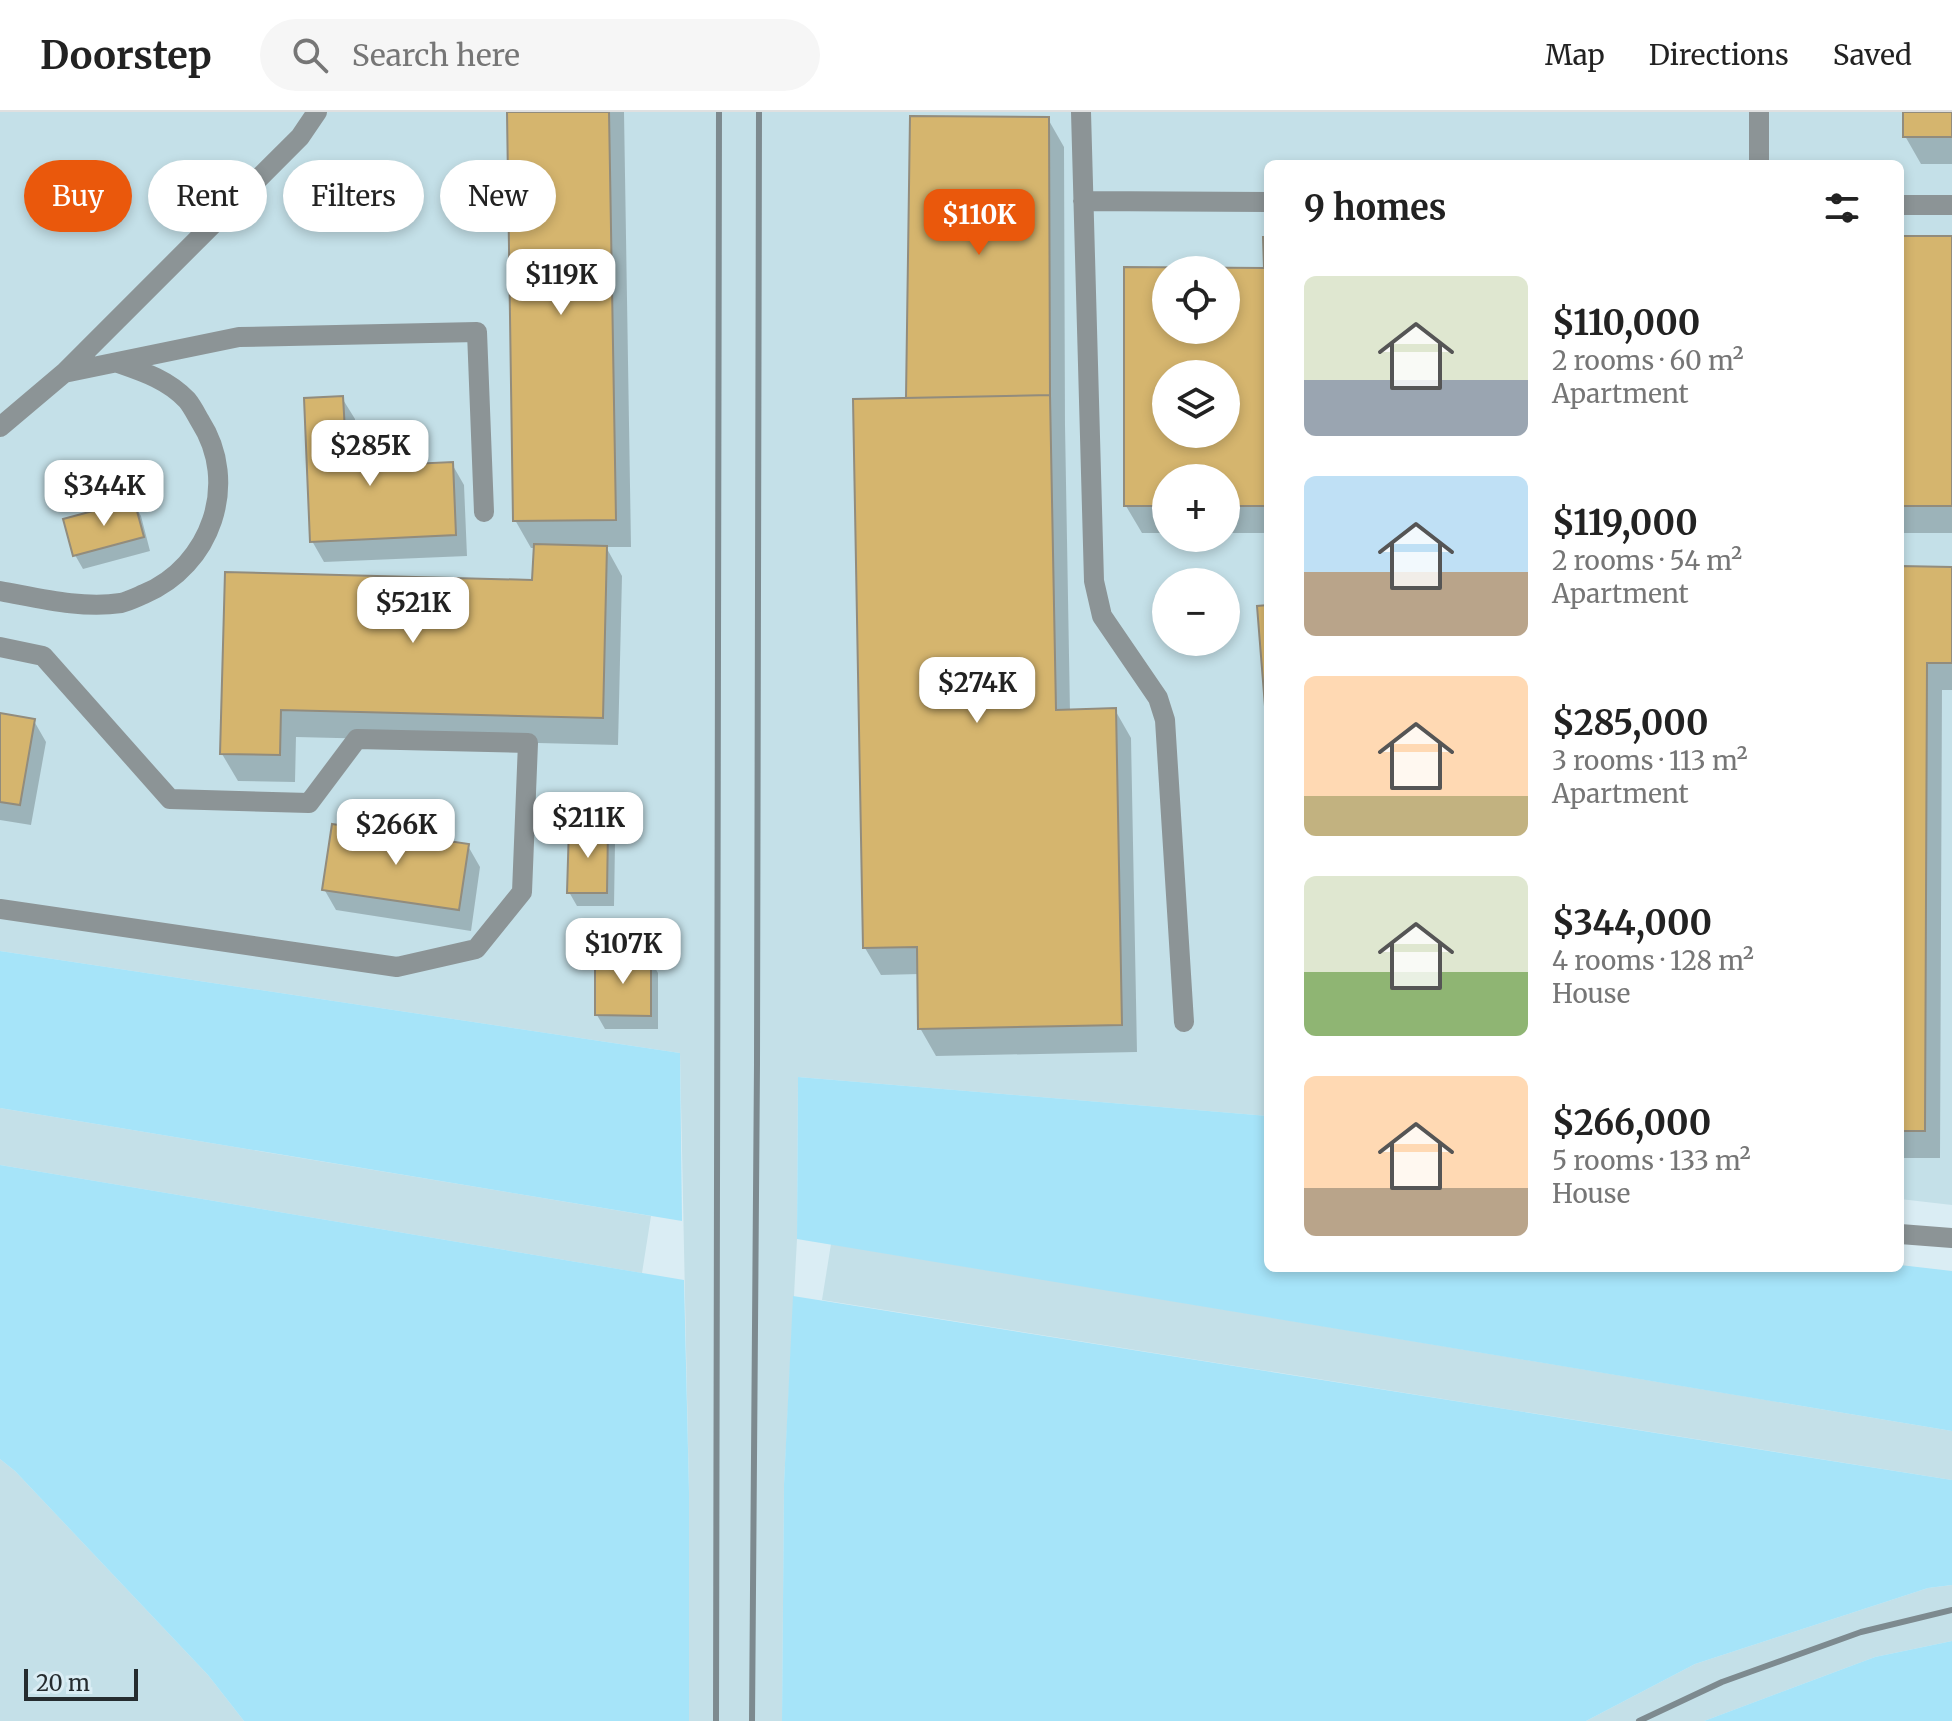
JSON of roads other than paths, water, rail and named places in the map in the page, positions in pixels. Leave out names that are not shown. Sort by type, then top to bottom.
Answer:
[{"type":"street","points":[[0,427],[64,373],[300,137],[317,112]]},
{"type":"street","points":[[1081,112],[1094,581],[1102,616],[1158,698],[1165,720],[1184,1022]]},
{"type":"street","points":[[1759,112],[1759,160]]},
{"type":"street","points":[[1083,201],[1264,202]]},
{"type":"street","points":[[1904,205],[1952,205]]},
{"type":"street","points":[[64,373],[239,337],[477,332],[484,512]]},
{"type":"street","points":[[0,591],[80,605],[123,603],[162,586],[194,558],[214,520],[220,478],[211,437],[188,401],[154,375],[114,362]]},
{"type":"street","points":[[0,647],[43,656],[170,799],[309,803],[357,739],[528,743],[522,892],[476,949],[397,967],[0,909]]},
{"type":"street","points":[[1904,1234],[1952,1238]]},
{"type":"railway","points":[[716,1721],[719,112]]},
{"type":"railway","points":[[752,1721],[759,112]]},
{"type":"railway","points":[[1639,1721],[1722,1682],[1861,1632],[1952,1610]]}]
